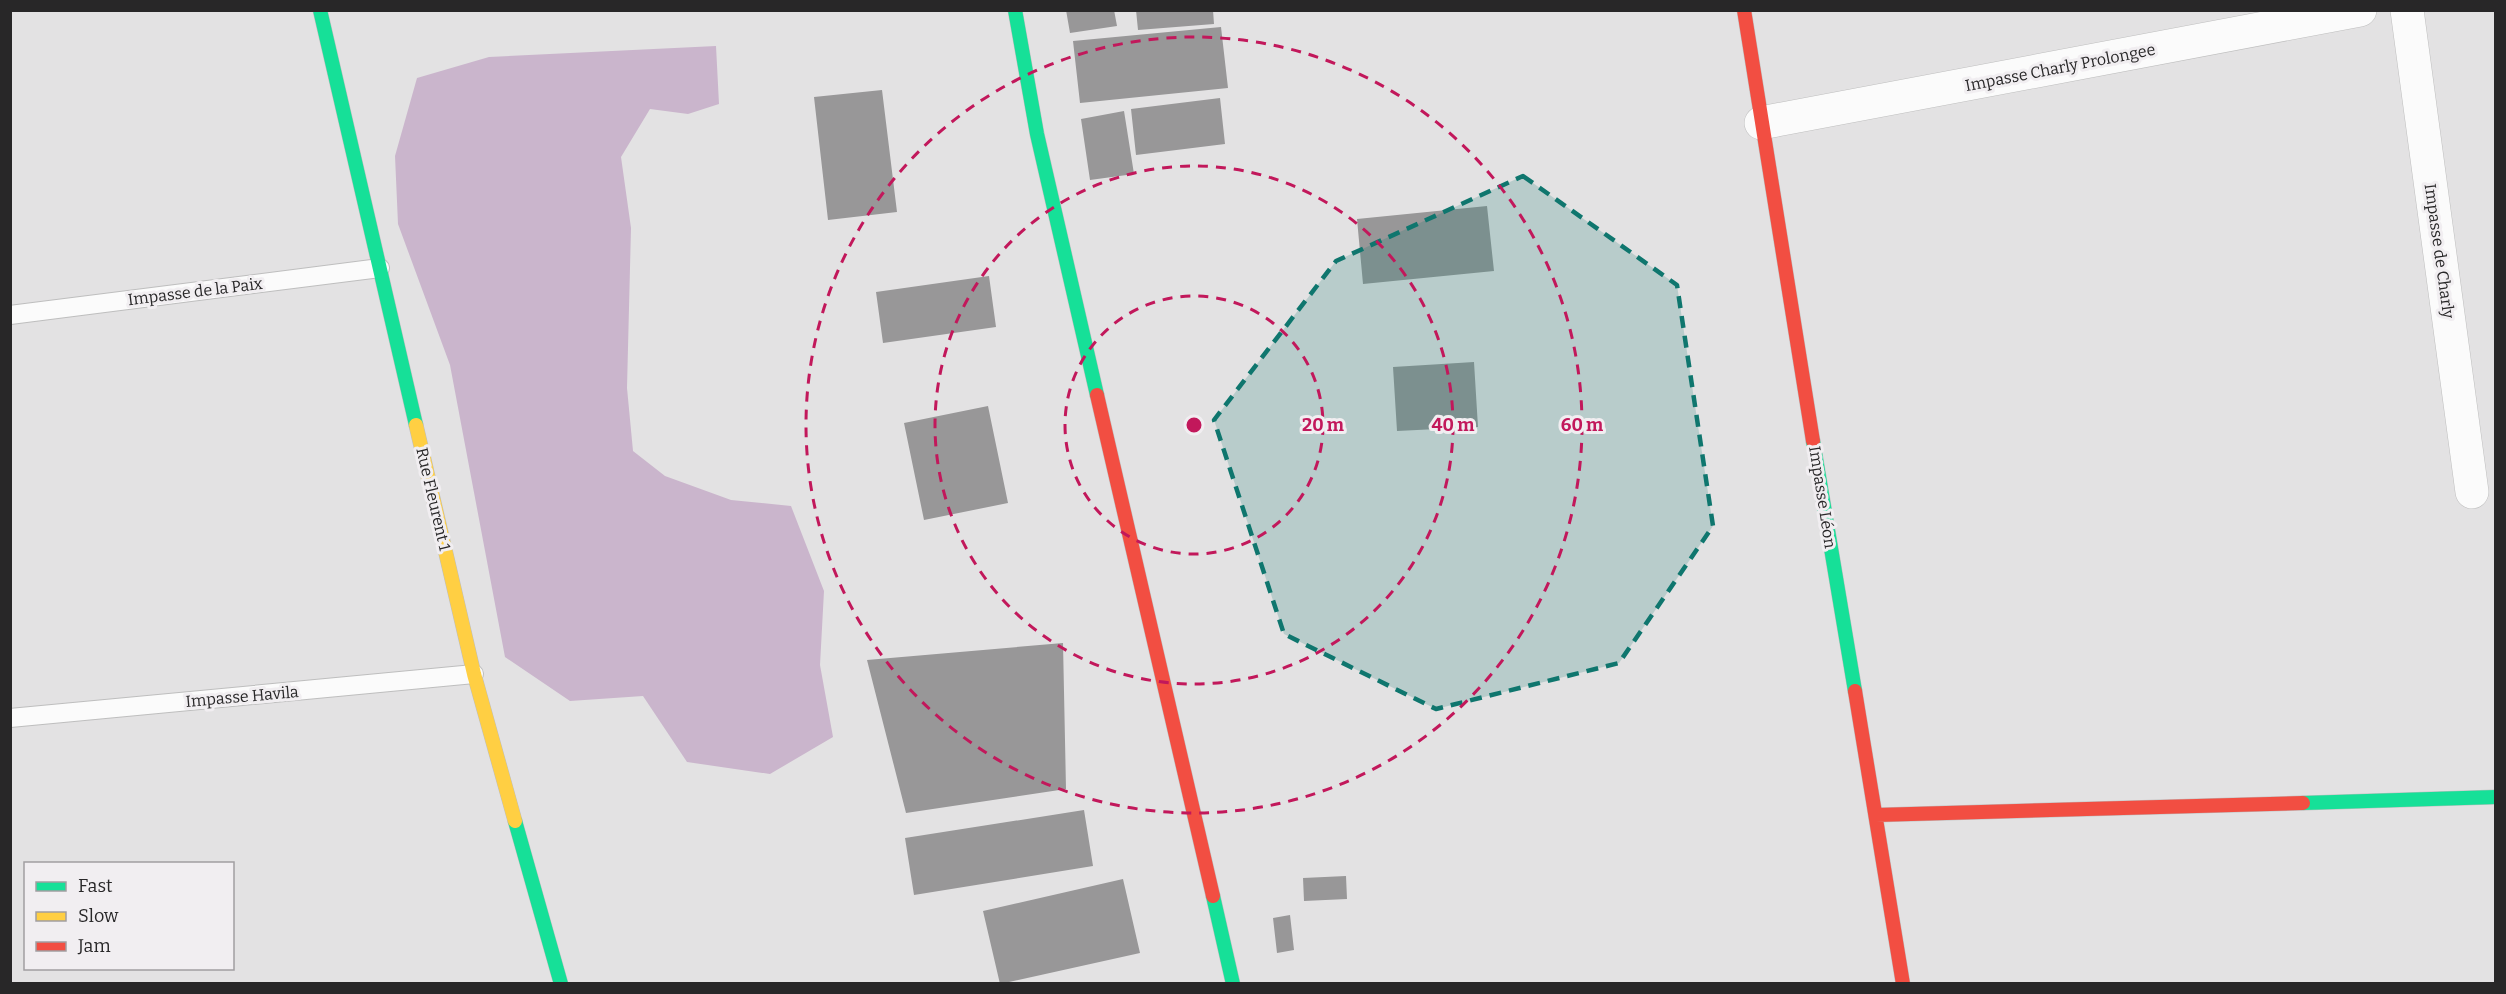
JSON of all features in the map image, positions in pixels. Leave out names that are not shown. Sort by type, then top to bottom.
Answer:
[{"type":"street","name":"Rue Fleurent 1","points":[[320,10],[474,674],[561,984]]},
{"type":"street","points":[[1015,10],[1037,135],[1233,984]]},
{"type":"street","name":"Impasse Léon","points":[[1744,10],[1903,984]]},
{"type":"street","name":"Impasse Charly Prolongee","points":[[1761,123],[2360,10]]},
{"type":"street","name":"Impasse de Charly","points":[[2407,10],[2472,492]]},
{"type":"street","points":[[1876,816],[2496,797]]},
{"type":"lane","name":"Impasse de la Paix","points":[[10,315],[380,268]]},
{"type":"lane","name":"Impasse Havila","points":[[10,718],[474,674]]},
{"type":"highlighted area","points":[[1523,176],[1677,285],[1713,526],[1619,663],[1436,709],[1284,634],[1214,420],[1336,261]]},
{"type":"shaded area","points":[[716,46],[719,104],[688,114],[650,109],[621,157],[631,228],[627,388],[633,451],[665,476],[731,500],[791,506],[824,591],[820,665],[833,737],[770,774],[687,762],[643,696],[570,701],[505,657],[450,365],[398,224],[395,156],[417,78],[489,57]]},
{"type":"building","points":[[1066,10],[1114,10],[1117,26],[1070,33]]},
{"type":"building","points":[[1136,10],[1213,10],[1214,24],[1138,30]]},
{"type":"building","points":[[1221,27],[1228,88],[1080,103],[1073,41]]},
{"type":"building","points":[[882,90],[897,212],[828,220],[814,97]]},
{"type":"building","points":[[1220,98],[1225,144],[1136,155],[1131,109]]},
{"type":"building","points":[[1124,111],[1134,174],[1090,180],[1081,119]]},
{"type":"building","points":[[1487,206],[1494,271],[1363,284],[1357,219]]},
{"type":"building","points":[[989,276],[996,327],[883,343],[876,292]]},
{"type":"building","points":[[1474,362],[1478,427],[1397,431],[1393,367]]},
{"type":"building","points":[[988,406],[1008,503],[924,520],[904,423]]},
{"type":"building","points":[[1063,643],[1066,789],[906,813],[867,660]]},
{"type":"building","points":[[1084,810],[1093,866],[914,895],[905,838]]},
{"type":"building","points":[[1346,876],[1347,899],[1304,901],[1303,878]]},
{"type":"building","points":[[1123,879],[1140,953],[1000,984],[983,911]]},
{"type":"building","points":[[1290,915],[1294,950],[1277,953],[1273,918]]},
{"type":"traffic: fast","points":[[320,10],[416,425]]},
{"type":"traffic: fast","points":[[1015,10],[1037,134],[1097,395]]},
{"type":"traffic: fast","points":[[1813,441],[1855,691]]},
{"type":"traffic: fast","points":[[2303,803],[2496,797]]},
{"type":"traffic: fast","points":[[515,821],[561,984]]},
{"type":"traffic: fast","points":[[1213,896],[1233,984]]},
{"type":"traffic: slow","points":[[416,425],[474,674],[515,821]]},
{"type":"traffic: jam","points":[[1744,10],[1813,441]]},
{"type":"traffic: jam","points":[[1097,395],[1213,896]]},
{"type":"traffic: jam","points":[[1855,691],[1903,984]]},
{"type":"traffic: jam","points":[[1876,815],[2303,803]]}]
